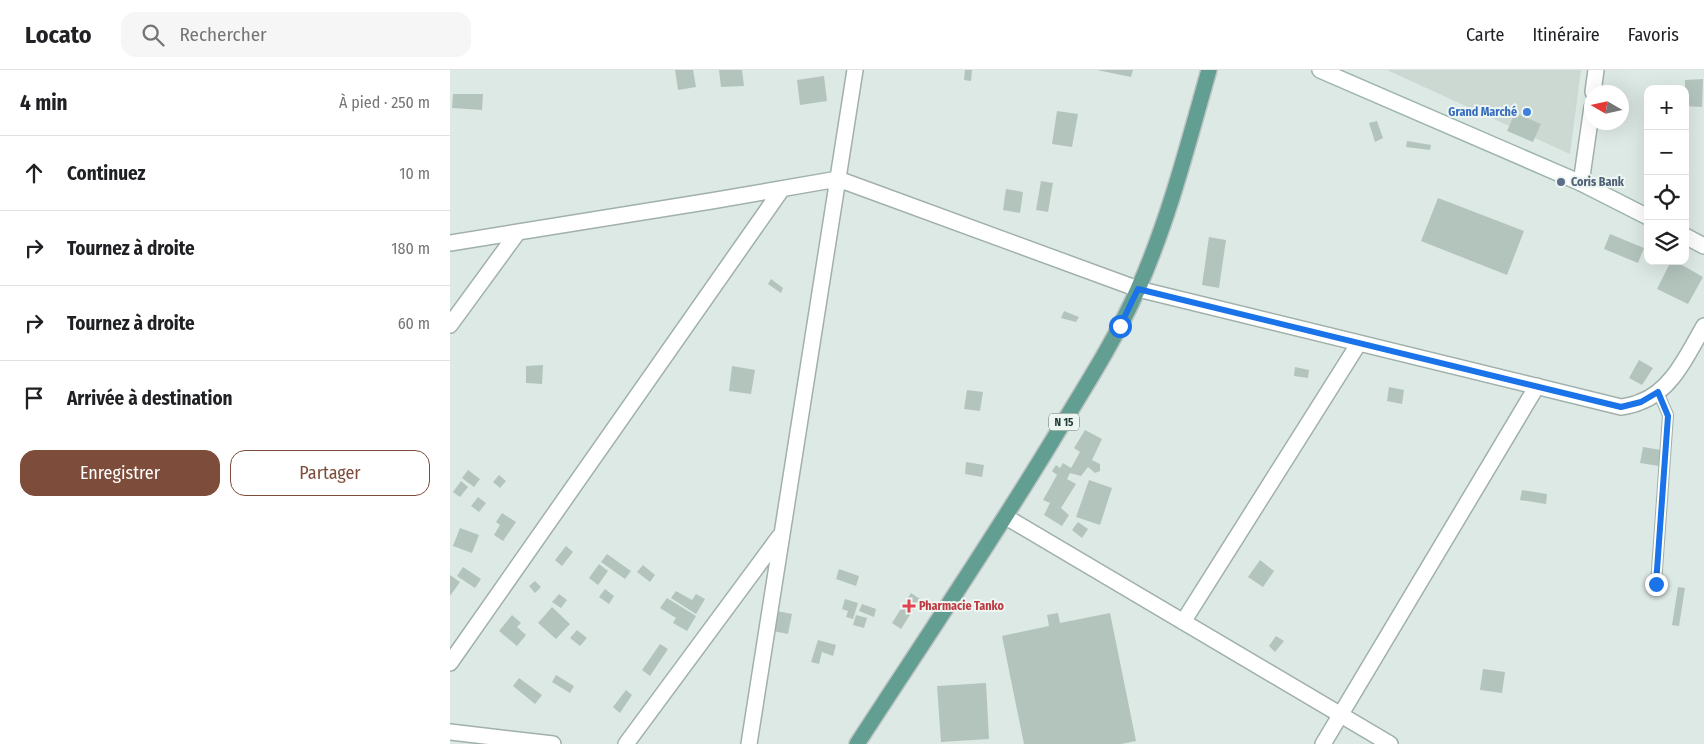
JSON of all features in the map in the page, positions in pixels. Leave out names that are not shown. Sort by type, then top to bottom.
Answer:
[{"type":"main road","name":"N 15","points":[[857,744],[1006,517],[1102,360],[1138,289],[1161,228],[1179,176],[1209,70]]},
{"type":"street","points":[[748,744],[855,70]]},
{"type":"street","points":[[1320,70],[1581,183],[1644,215]]},
{"type":"street","points":[[1594,85],[1596,70]]},
{"type":"street","points":[[1581,183],[1589,130]]},
{"type":"street","points":[[450,243],[838,179],[1138,289],[1621,407],[1641,402],[1658,392],[1673,378],[1702,332]]},
{"type":"street","points":[[450,663],[782,189]]},
{"type":"street","points":[[450,325],[518,232]]},
{"type":"street","points":[[1689,238],[1704,246]]},
{"type":"street","points":[[1183,622],[1359,343]]},
{"type":"street","points":[[1323,744],[1538,386]]},
{"type":"street","points":[[1006,517],[1390,744]]},
{"type":"street","points":[[626,744],[782,534]]},
{"type":"street","points":[[450,732],[552,744]]},
{"type":"lane","points":[[1656,584],[1668,416],[1658,392]]},
{"type":"shaded area","name":"Grand Marché","points":[[1387,70],[1581,70],[1570,154]]},
{"type":"building","points":[[675,70],[693,70],[696,87],[678,90]]},
{"type":"building","points":[[719,70],[742,70],[744,86],[721,87]]},
{"type":"building","points":[[965,70],[972,70],[971,81],[964,80]]},
{"type":"building","points":[[1097,70],[1133,70],[1131,77]]},
{"type":"building","points":[[824,76],[827,101],[800,105],[797,80]]},
{"type":"building","points":[[1703,79],[1702,107],[1689,106],[1689,85],[1685,85],[1685,80]]},
{"type":"building","points":[[453,94],[483,94],[482,110],[452,108]]},
{"type":"building","points":[[1057,111],[1078,114],[1072,147],[1052,144]]},
{"type":"building","points":[[1515,113],[1541,124],[1533,142],[1507,131]]},
{"type":"building","points":[[1377,121],[1383,138],[1375,142],[1369,123]]},
{"type":"building","points":[[1407,141],[1431,145],[1430,150],[1406,147]]},
{"type":"building","points":[[1041,181],[1053,183],[1048,212],[1036,210]]},
{"type":"building","points":[[1006,189],[1023,192],[1020,213],[1003,210]]},
{"type":"building","points":[[1438,198],[1524,231],[1507,275],[1421,241]]},
{"type":"building","points":[[1610,234],[1644,248],[1638,263],[1604,249]]},
{"type":"building","points":[[1209,237],[1226,240],[1219,288],[1202,285]]},
{"type":"building","points":[[1669,265],[1682,265],[1703,277],[1688,304],[1657,289]]},
{"type":"building","points":[[771,279],[783,288],[781,293],[768,284]]},
{"type":"building","points":[[1064,311],[1079,317],[1076,322],[1061,318]]},
{"type":"building","points":[[1639,360],[1653,368],[1642,385],[1629,378]]},
{"type":"building","points":[[543,365],[542,384],[526,383],[526,366]]},
{"type":"building","points":[[732,366],[755,370],[751,394],[729,391]]},
{"type":"building","points":[[1295,367],[1309,370],[1308,378],[1294,376]]},
{"type":"building","points":[[1389,387],[1404,390],[1402,404],[1387,401]]},
{"type":"building","points":[[967,390],[983,392],[980,411],[964,409]]},
{"type":"building","points":[[1085,430],[1102,439],[1092,460],[1100,464],[1100,471],[1095,473],[1088,467],[1081,476],[1070,473],[1067,479],[1076,484],[1061,508],[1069,515],[1062,526],[1044,515],[1050,503],[1043,500],[1057,475],[1052,471],[1056,465],[1060,468],[1063,463],[1071,468],[1080,452],[1074,448]]},
{"type":"building","points":[[1643,447],[1661,450],[1659,466],[1640,463]]},
{"type":"building","points":[[966,462],[984,465],[982,477],[965,474]]},
{"type":"building","points":[[468,470],[480,479],[474,487],[462,478]]},
{"type":"building","points":[[499,475],[506,481],[500,488],[493,482]]},
{"type":"building","points":[[1089,480],[1112,488],[1100,525],[1076,517]]},
{"type":"building","points":[[461,481],[468,487],[460,497],[453,492]]},
{"type":"building","points":[[1522,490],[1547,494],[1546,504],[1520,500]]},
{"type":"building","points":[[478,497],[486,503],[479,512],[471,506]]},
{"type":"building","points":[[502,513],[516,522],[503,541],[494,535],[500,525],[496,522]]},
{"type":"building","points":[[1078,522],[1088,529],[1082,538],[1072,530]]},
{"type":"building","points":[[460,528],[479,535],[472,553],[453,546]]},
{"type":"building","points":[[566,546],[573,552],[562,566],[555,560]]},
{"type":"building","points":[[607,554],[631,571],[625,579],[601,562]]},
{"type":"building","points":[[1260,560],[1274,571],[1263,587],[1248,577]]},
{"type":"building","points":[[599,564],[608,571],[598,585],[589,578]]},
{"type":"building","points":[[643,565],[655,575],[650,582],[637,572]]},
{"type":"building","points":[[463,567],[481,579],[475,588],[457,576]]},
{"type":"building","points":[[839,569],[859,576],[856,586],[836,579]]},
{"type":"building","points":[[450,575],[460,582],[450,596]]},
{"type":"building","points":[[535,581],[541,587],[535,593],[529,586]]},
{"type":"building","points":[[1678,587],[1685,588],[1679,626],[1672,625]]},
{"type":"building","points":[[605,589],[614,596],[609,604],[599,597]]},
{"type":"building","points":[[676,591],[692,600],[696,594],[705,599],[696,614],[671,598]]},
{"type":"building","points":[[911,593],[920,599],[901,629],[892,623]]},
{"type":"building","points":[[559,594],[567,600],[561,608],[552,602]]},
{"type":"building","points":[[667,598],[696,616],[687,631],[673,623],[676,618],[660,608]]},
{"type":"building","points":[[845,599],[858,603],[853,619],[846,617],[848,611],[842,609]]},
{"type":"building","points":[[862,604],[876,609],[874,617],[859,611]]},
{"type":"building","points":[[552,607],[570,624],[556,639],[538,623]]},
{"type":"building","points":[[777,611],[792,614],[788,634],[773,631]]},
{"type":"building","points":[[1058,613],[1060,623],[1110,613],[1136,741],[1121,744],[1024,744],[1002,636],[1049,626],[1047,615]]},
{"type":"building","points":[[512,615],[521,623],[517,627],[526,635],[517,646],[499,631]]},
{"type":"building","points":[[856,615],[867,618],[864,628],[853,625]]},
{"type":"building","points":[[577,630],[587,638],[580,646],[570,638]]},
{"type":"building","points":[[1276,636],[1284,641],[1275,652],[1269,646]]},
{"type":"building","points":[[818,640],[836,645],[833,656],[822,652],[819,664],[811,662]]},
{"type":"building","points":[[660,644],[668,649],[650,676],[642,670]]},
{"type":"building","points":[[1483,669],[1505,672],[1502,693],[1480,690]]},
{"type":"building","points":[[556,675],[574,686],[570,693],[552,682]]},
{"type":"building","points":[[519,678],[542,695],[535,704],[513,686]]},
{"type":"building","points":[[986,683],[989,739],[941,742],[937,686]]},
{"type":"building","points":[[626,690],[632,695],[620,713],[613,707]]},
{"type":"place","name":"Grand Marché","points":[[1527,112]]},
{"type":"place","name":"Coris Bank","points":[[1561,182]]},
{"type":"place","name":"Pharmacie Tanko","points":[[909,606]]},
{"type":"route","points":[[1120,326],[1138,289],[1621,407],[1641,402],[1658,392],[1668,416],[1656,584]]}]
